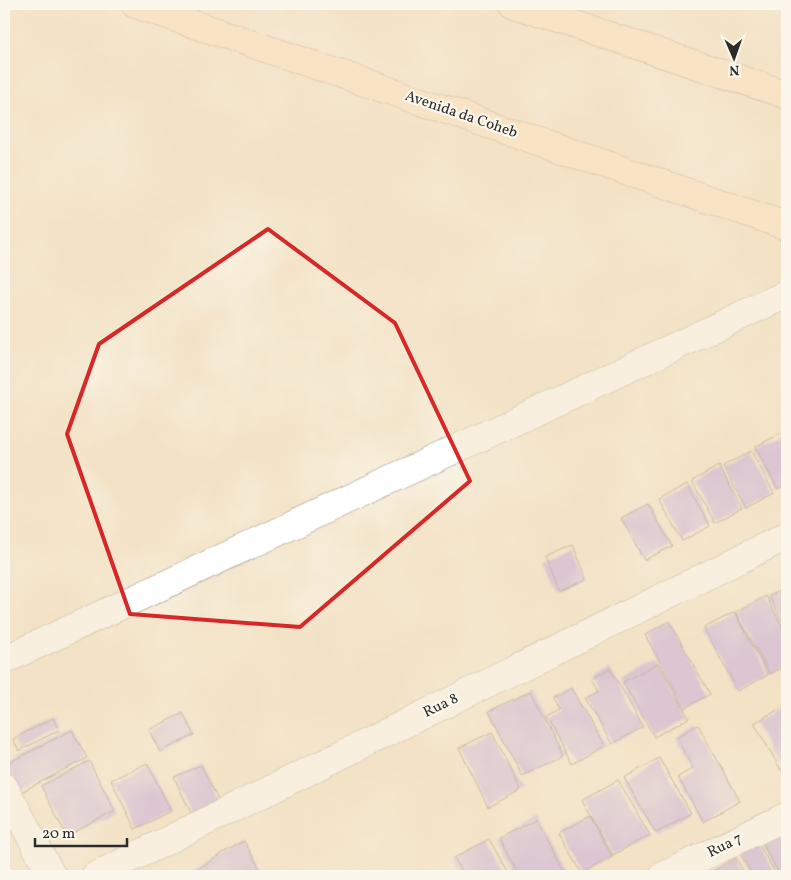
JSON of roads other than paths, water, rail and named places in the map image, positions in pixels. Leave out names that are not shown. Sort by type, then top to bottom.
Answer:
[{"type":"main road","name":"Avenida da Coheb","points":[[135,4],[787,226]]},
{"type":"main road","points":[[513,4],[787,95]]},
{"type":"street","points":[[4,660],[787,294]]},
{"type":"street","name":"Rua 8","points":[[94,876],[787,536]]},
{"type":"street","points":[[4,787],[52,876]]},
{"type":"street","name":"Rua 7","points":[[663,876],[787,816]]}]
